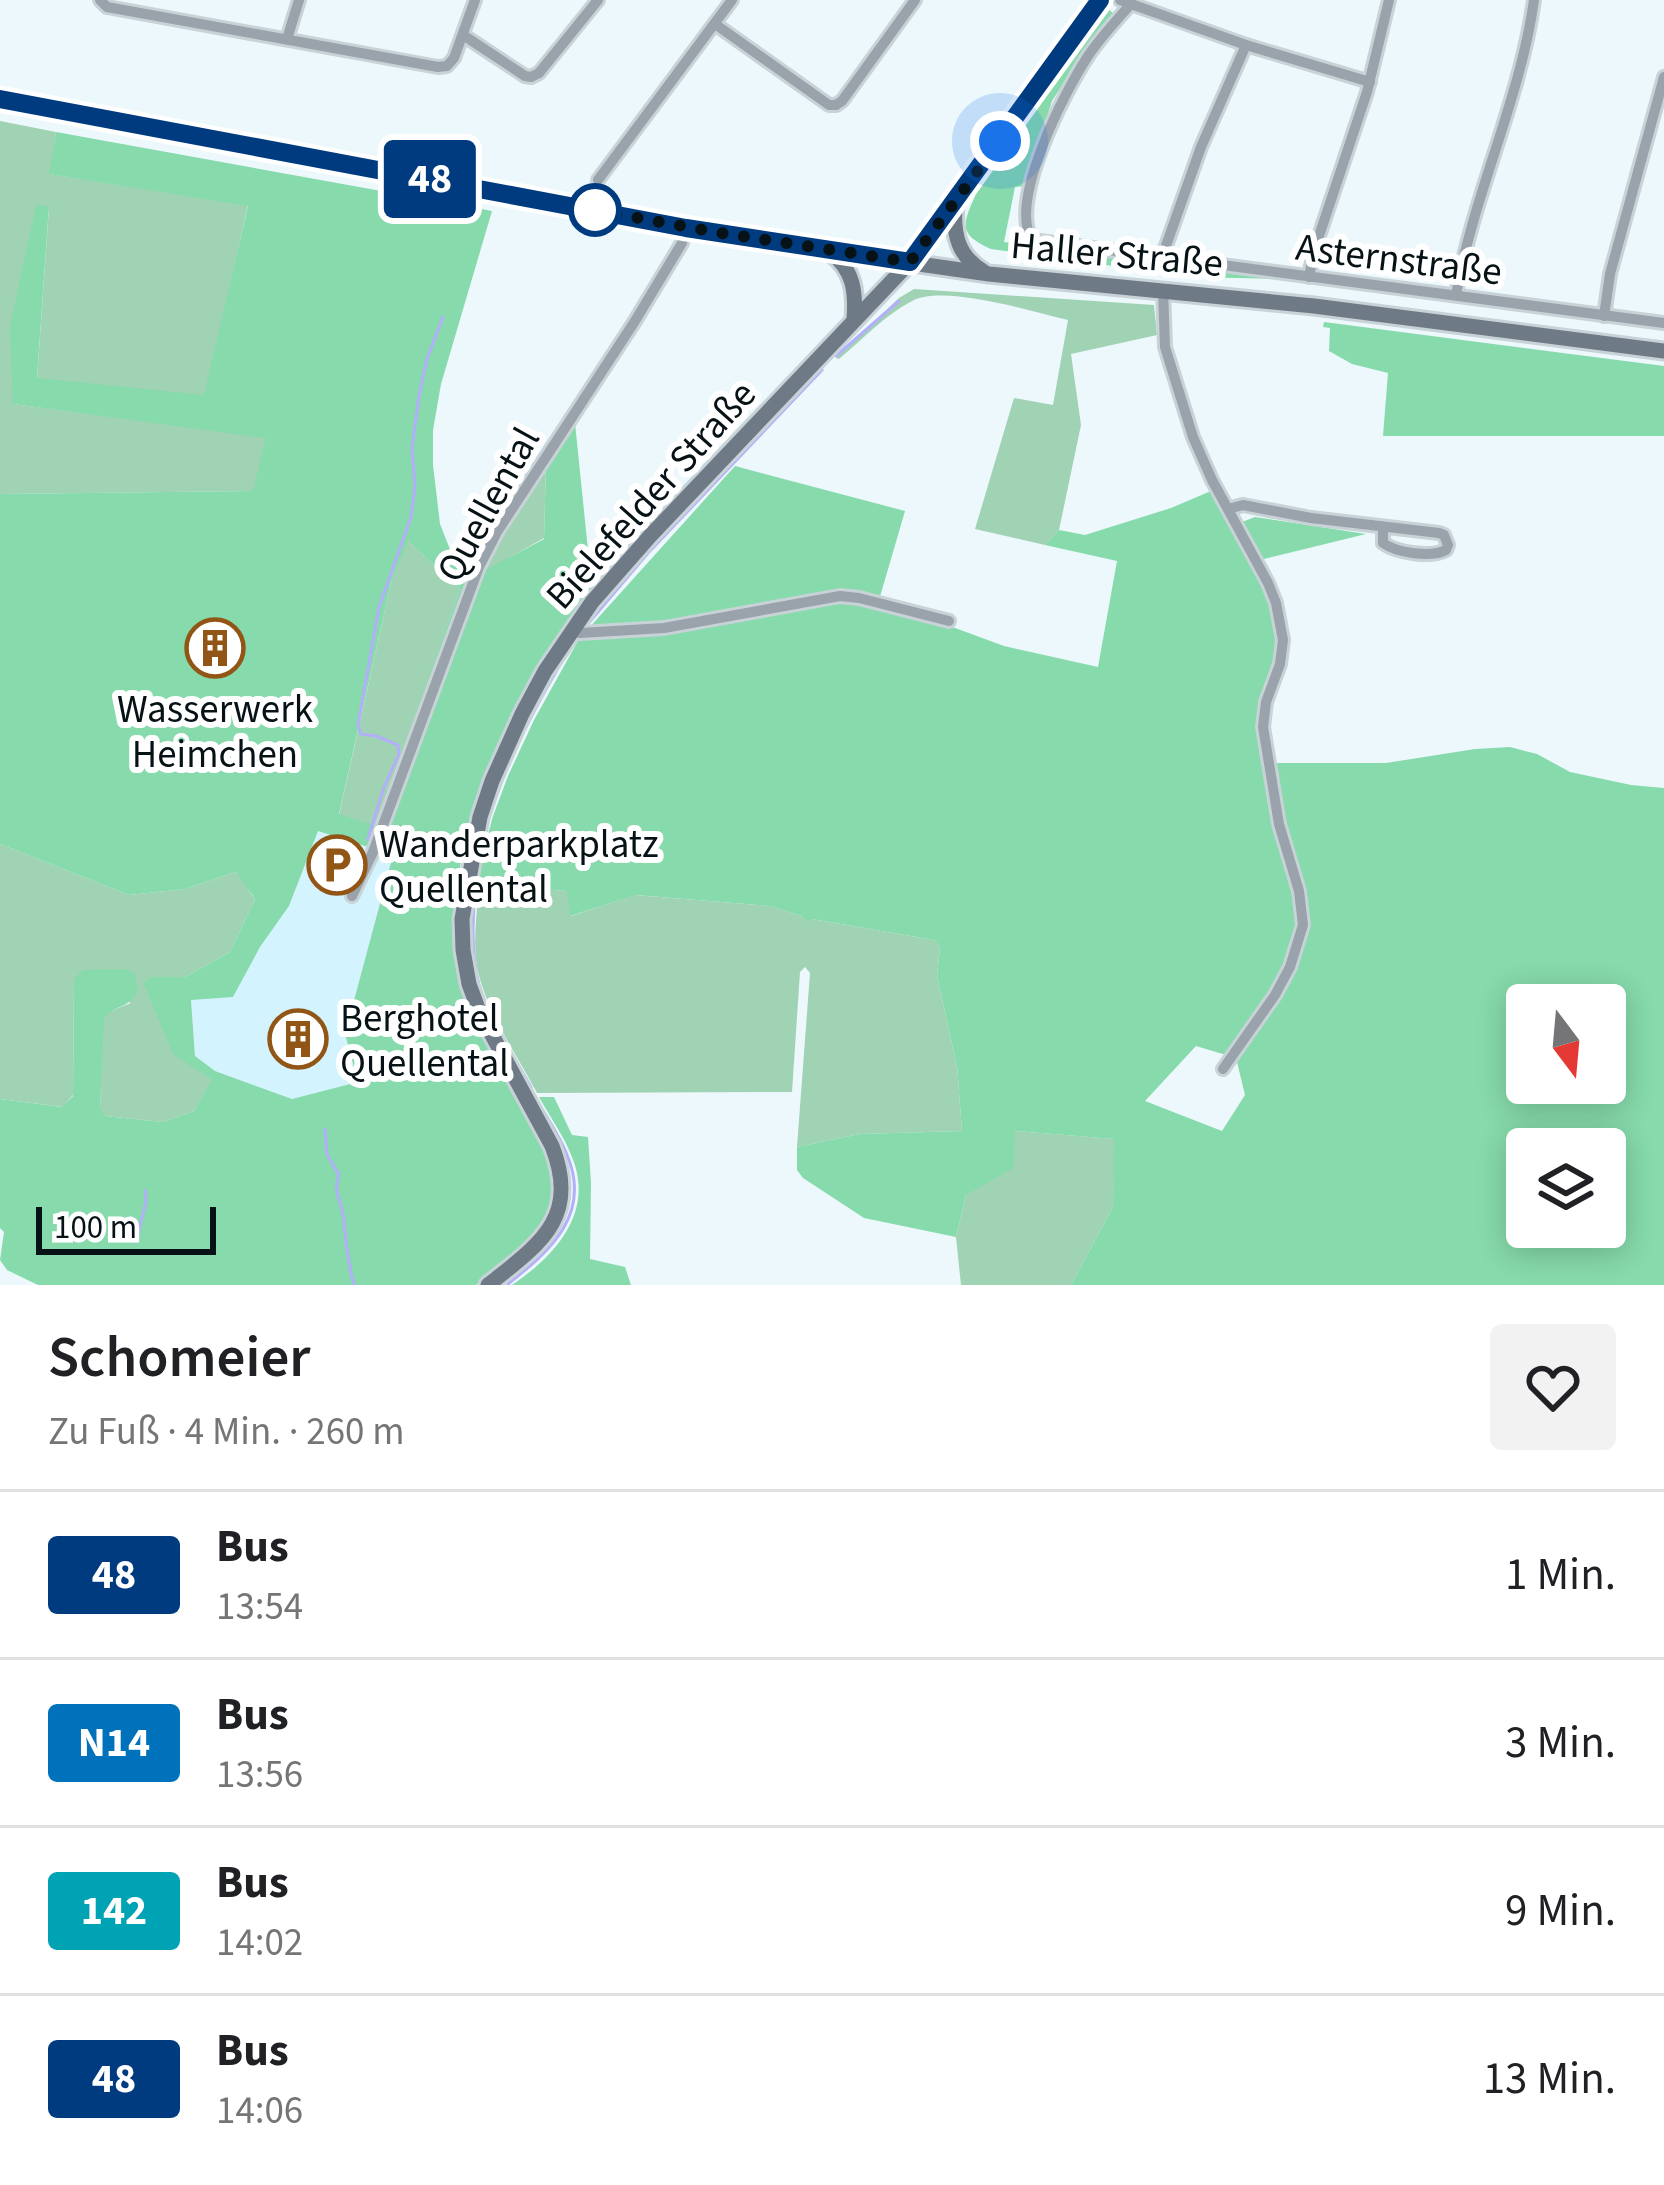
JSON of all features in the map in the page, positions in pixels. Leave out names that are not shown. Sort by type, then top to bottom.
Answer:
[{"type":"main road","name":"Bielefelder Straße","points":[[488,1285],[541,1242],[561,1206],[563,1187],[552,1147],[478,1011],[465,967],[462,919],[472,854],[492,782],[522,714],[592,602],[910,262],[1100,0]]},
{"type":"main road","name":"Haller Straße","points":[[0,99],[686,228],[828,250],[989,274],[1163,289],[1664,351]]},
{"type":"main road","points":[[955,203],[959,248],[989,274]]},
{"type":"main road","points":[[828,250],[852,280],[854,320]]},
{"type":"street","points":[[100,0],[107,7],[438,68],[447,66],[476,0]]},
{"type":"street","points":[[287,39],[298,0]]},
{"type":"street","points":[[464,35],[531,77],[598,0]]},
{"type":"street","points":[[598,180],[733,0]]},
{"type":"street","points":[[715,24],[829,105],[836,105],[915,0]]},
{"type":"street","points":[[1310,277],[1314,251],[1370,82],[1388,0]]},
{"type":"street","points":[[1456,295],[1463,253],[1508,117],[1534,0]]},
{"type":"street","points":[[1125,2],[1370,82]]},
{"type":"street","name":"Asternstraße","points":[[1125,2],[1059,104],[1030,188],[1025,228],[1032,240],[1664,323]]},
{"type":"street","points":[[1162,257],[1246,45]]},
{"type":"street","points":[[1604,316],[1610,274],[1664,77]]},
{"type":"street","name":"Quellental","points":[[352,896],[373,852],[479,567],[635,321],[682,243],[686,228]]},
{"type":"street","points":[[1163,289],[1170,368],[1201,459],[1268,583],[1283,640],[1263,727],[1303,925],[1275,995],[1223,1069]]},
{"type":"street","points":[[1228,508],[1244,505],[1439,533],[1448,545],[1437,554],[1392,549],[1383,543],[1383,528]]},
{"type":"street","points":[[571,630],[664,628],[840,596],[949,621]]},
{"type":"shaded area","points":[[318,831],[394,855],[345,1034],[359,1082],[292,1099],[215,1071],[195,1056],[191,999],[233,997],[289,906]]},
{"type":"green space","points":[[1107,8],[1113,13],[1052,101],[1025,186],[1015,187],[1004,242],[1286,279],[1192,277],[991,249],[968,233],[966,221],[976,194]]},
{"type":"green space","points":[[0,121],[56,132],[50,174],[248,205],[205,396],[37,379],[49,207],[13,404],[267,437],[254,491],[0,494]]},
{"type":"green space","points":[[56,132],[492,211],[441,384],[433,430],[440,524],[451,552],[480,573],[544,539],[546,464],[575,423],[588,550],[613,566],[552,648],[499,748],[463,854],[455,906],[455,955],[465,994],[549,1163],[553,1198],[534,1237],[476,1285],[38,1285],[7,1270],[0,1260],[4,1232],[0,1228],[0,1099],[62,1107],[73,1096],[74,979],[83,970],[134,972],[138,991],[104,1019],[100,1106],[105,1116],[163,1122],[194,1111],[212,1080],[173,1054],[144,984],[150,977],[185,977],[230,952],[255,899],[236,872],[185,889],[129,895],[0,844],[0,494],[253,491],[266,438],[13,404],[10,327],[36,205],[49,206],[37,378],[204,395],[248,206],[49,174]],"holes":[[[408,541],[460,589],[376,826],[339,814],[392,579]],[[318,831],[393,855],[345,1034],[358,1082],[292,1099],[215,1071],[195,1056],[191,1000],[233,997],[289,906]]]},
{"type":"green space","points":[[914,289],[1154,305],[1157,335],[1071,354],[1081,425],[1059,530],[1045,545],[975,529],[1014,398],[1053,405],[1068,320],[989,301],[926,297],[893,313],[836,358]]},
{"type":"green space","points":[[1324,322],[1664,366],[1664,436],[1383,436],[1388,373],[1352,364],[1329,351],[1330,328],[1323,327]]},
{"type":"green space","points":[[546,464],[544,538],[481,574]]},
{"type":"green space","points":[[735,466],[905,511],[879,600],[1004,646],[1098,667],[1117,561],[1045,545],[1059,530],[1085,535],[1211,491],[1229,527],[1255,517],[1366,534],[1252,562],[1264,584],[1276,628],[1275,661],[1258,714],[1264,763],[1386,763],[1510,747],[1537,754],[1570,772],[1664,788],[1664,1285],[1071,1285],[1113,1207],[1114,1139],[1015,1131],[1013,1168],[966,1195],[956,1237],[864,1218],[803,1178],[797,1170],[797,1147],[860,1134],[962,1131],[957,1066],[937,976],[940,947],[934,940],[807,921],[769,906],[636,895],[570,916],[567,891],[479,885],[493,816],[534,720],[579,639]],"holes":[[[1196,1046],[1236,1058],[1245,1095],[1222,1131],[1145,1101]]]},
{"type":"green space","points":[[407,540],[460,589],[377,827],[339,815],[392,579]]},
{"type":"green space","points":[[0,844],[129,895],[185,889],[236,872],[241,878],[255,899],[230,952],[185,977],[150,978],[173,1053],[213,1080],[194,1111],[163,1122],[105,1116],[100,1107],[103,1019],[131,1003],[74,979],[73,1095],[63,1107],[0,1099]]},
{"type":"green space","points":[[479,885],[568,891],[571,916],[635,895],[769,906],[812,919],[934,940],[940,947],[937,976],[957,1066],[962,1131],[860,1134],[797,1147],[810,973],[805,967],[800,972],[792,1092],[537,1093],[496,1019],[478,972]]},
{"type":"green space","points":[[539,1097],[554,1097],[572,1135],[588,1137],[590,1259],[625,1267],[631,1285],[512,1285],[556,1246],[567,1231],[578,1196],[572,1157]]},
{"type":"green space","points":[[1015,1131],[1115,1139],[1113,1207],[1071,1285],[961,1285],[956,1237],[966,1195]]},
{"type":"waterway","points":[[836,356],[899,301]]},
{"type":"waterway","points":[[368,839],[399,754],[398,745],[361,734],[358,725],[379,607],[411,517],[419,396],[443,317]]},
{"type":"waterway","points":[[586,626],[648,553],[822,370]]},
{"type":"waterway","points":[[484,835],[521,736],[573,643]]},
{"type":"waterway","points":[[476,880],[473,946],[479,985],[495,1025],[531,1087]]},
{"type":"waterway","points":[[508,1284],[552,1244],[571,1213],[573,1176],[567,1155],[539,1104]]},
{"type":"waterway","points":[[325,1129],[327,1154],[339,1175],[337,1190],[354,1285]]},
{"type":"waterway","points":[[136,1242],[145,1190]]},
{"type":"bus line","name":"48","points":[[0,99],[686,228],[910,262],[1100,0]]},
{"type":"place","name":"Wasserwerk Heimchen","points":[[215,648]]},
{"type":"place","name":"Wanderparkplatz Quellental","points":[[337,865]]},
{"type":"place","name":"Berghotel Quellental","points":[[298,1039]]},
{"type":"route","points":[[595,210],[910,262],[1000,141]]}]
